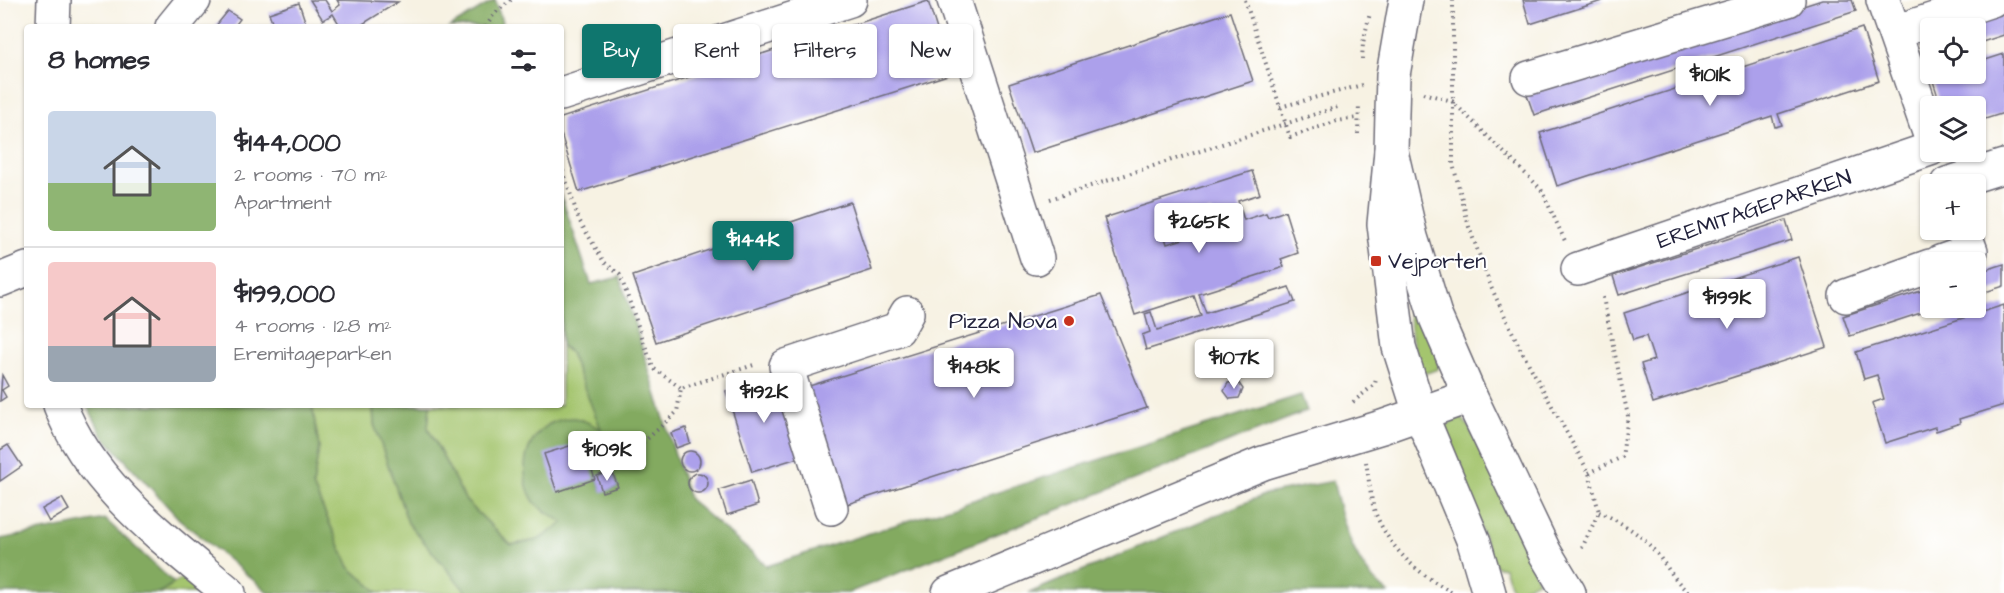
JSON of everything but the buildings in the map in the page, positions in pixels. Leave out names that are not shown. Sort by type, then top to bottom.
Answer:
[{"type":"main road","points":[[53,24],[54,0]]},
{"type":"main road","points":[[174,24],[194,0]]},
{"type":"main road","points":[[564,93],[850,0]]},
{"type":"main road","points":[[954,0],[1037,258]]},
{"type":"main road","points":[[1406,0],[1393,75],[1384,224],[1390,288],[1399,347],[1420,413],[1474,542],[1490,593]]},
{"type":"main road","points":[[1529,78],[1788,0]]},
{"type":"main road","points":[[1883,0],[1920,106]]},
{"type":"main road","points":[[1895,32],[1992,0]]},
{"type":"main road","points":[[1390,151],[1411,237],[1436,318],[1470,396],[1545,553],[1569,593]]},
{"type":"main road","name":"EREMITAGEPARKEN","points":[[1587,267],[1920,152]]},
{"type":"main road","points":[[1979,174],[2004,166]]},
{"type":"main road","points":[[0,280],[24,270]]},
{"type":"main road","points":[[1846,296],[1920,270]]},
{"type":"main road","points":[[831,508],[786,366],[898,329],[908,313]]},
{"type":"main road","points":[[949,593],[1263,463],[1470,396]]},
{"type":"main road","points":[[61,408],[82,450],[137,514],[229,593]]},
{"type":"path","points":[[488,24],[494,14],[511,0]]},
{"type":"path","points":[[1245,0],[1290,137],[1337,121],[1357,118]]},
{"type":"path","points":[[1453,0],[1454,164],[1469,227],[1483,267],[1520,348],[1589,473],[1599,512],[1581,550]]},
{"type":"path","points":[[1280,107],[1362,85]]},
{"type":"path","points":[[1417,91],[1452,101],[1541,189],[1587,267],[1628,416],[1622,457],[1589,473]]},
{"type":"path","points":[[1021,208],[1341,106]]},
{"type":"path","points":[[564,174],[579,220],[604,262],[620,275],[653,368],[681,388]]},
{"type":"path","points":[[681,388],[770,360],[786,366]]},
{"type":"path","points":[[596,467],[629,455],[677,412],[681,388]]},
{"type":"path","points":[[1361,433],[1375,511],[1389,539],[1407,561],[1427,579],[1455,593]]},
{"type":"path","points":[[1599,512],[1615,519],[1652,548],[1677,583],[1689,593]]},
{"type":"green space","points":[[495,0],[502,22],[501,24],[455,24]]},
{"type":"green space","points":[[564,204],[591,284],[620,277],[689,499],[767,566],[1301,395],[1307,411],[848,593],[467,593],[408,523],[374,424],[373,408],[430,408],[428,428],[466,501],[511,545],[538,540],[563,523],[536,504],[527,487],[526,459],[530,446],[547,426],[560,420],[575,418],[601,429],[570,353],[564,348]],"holes":[[[612,471],[618,487],[602,491],[597,476]]]},
{"type":"green space","points":[[1400,249],[1438,357],[1438,369],[1421,375],[1412,339]]},
{"type":"green space","points":[[564,348],[570,353],[602,429],[549,424],[563,523],[538,540],[511,545],[466,501],[428,428],[430,408],[564,408]]},
{"type":"green space","points":[[88,408],[312,408],[319,447],[313,486],[349,567],[379,593],[269,593],[179,519],[102,435]]},
{"type":"green space","points":[[312,408],[373,408],[374,425],[467,593],[379,593],[349,567],[313,486],[319,447]]},
{"type":"green space","points":[[1461,417],[1469,427],[1534,555],[1529,558],[1538,581],[1513,593],[1504,568],[1495,566],[1444,433],[1445,426]]},
{"type":"green space","points":[[1333,481],[1345,527],[1358,557],[1376,582],[1389,593],[1029,593],[1266,494]]},
{"type":"green space","points":[[105,519],[174,583],[159,593],[0,593],[0,539]]},
{"type":"green space","points":[[184,577],[202,593],[159,593]]},
{"type":"place","name":"Vejporten","points":[[1376,261]]},
{"type":"place","name":"Pizza Nova","points":[[1069,321]]}]
